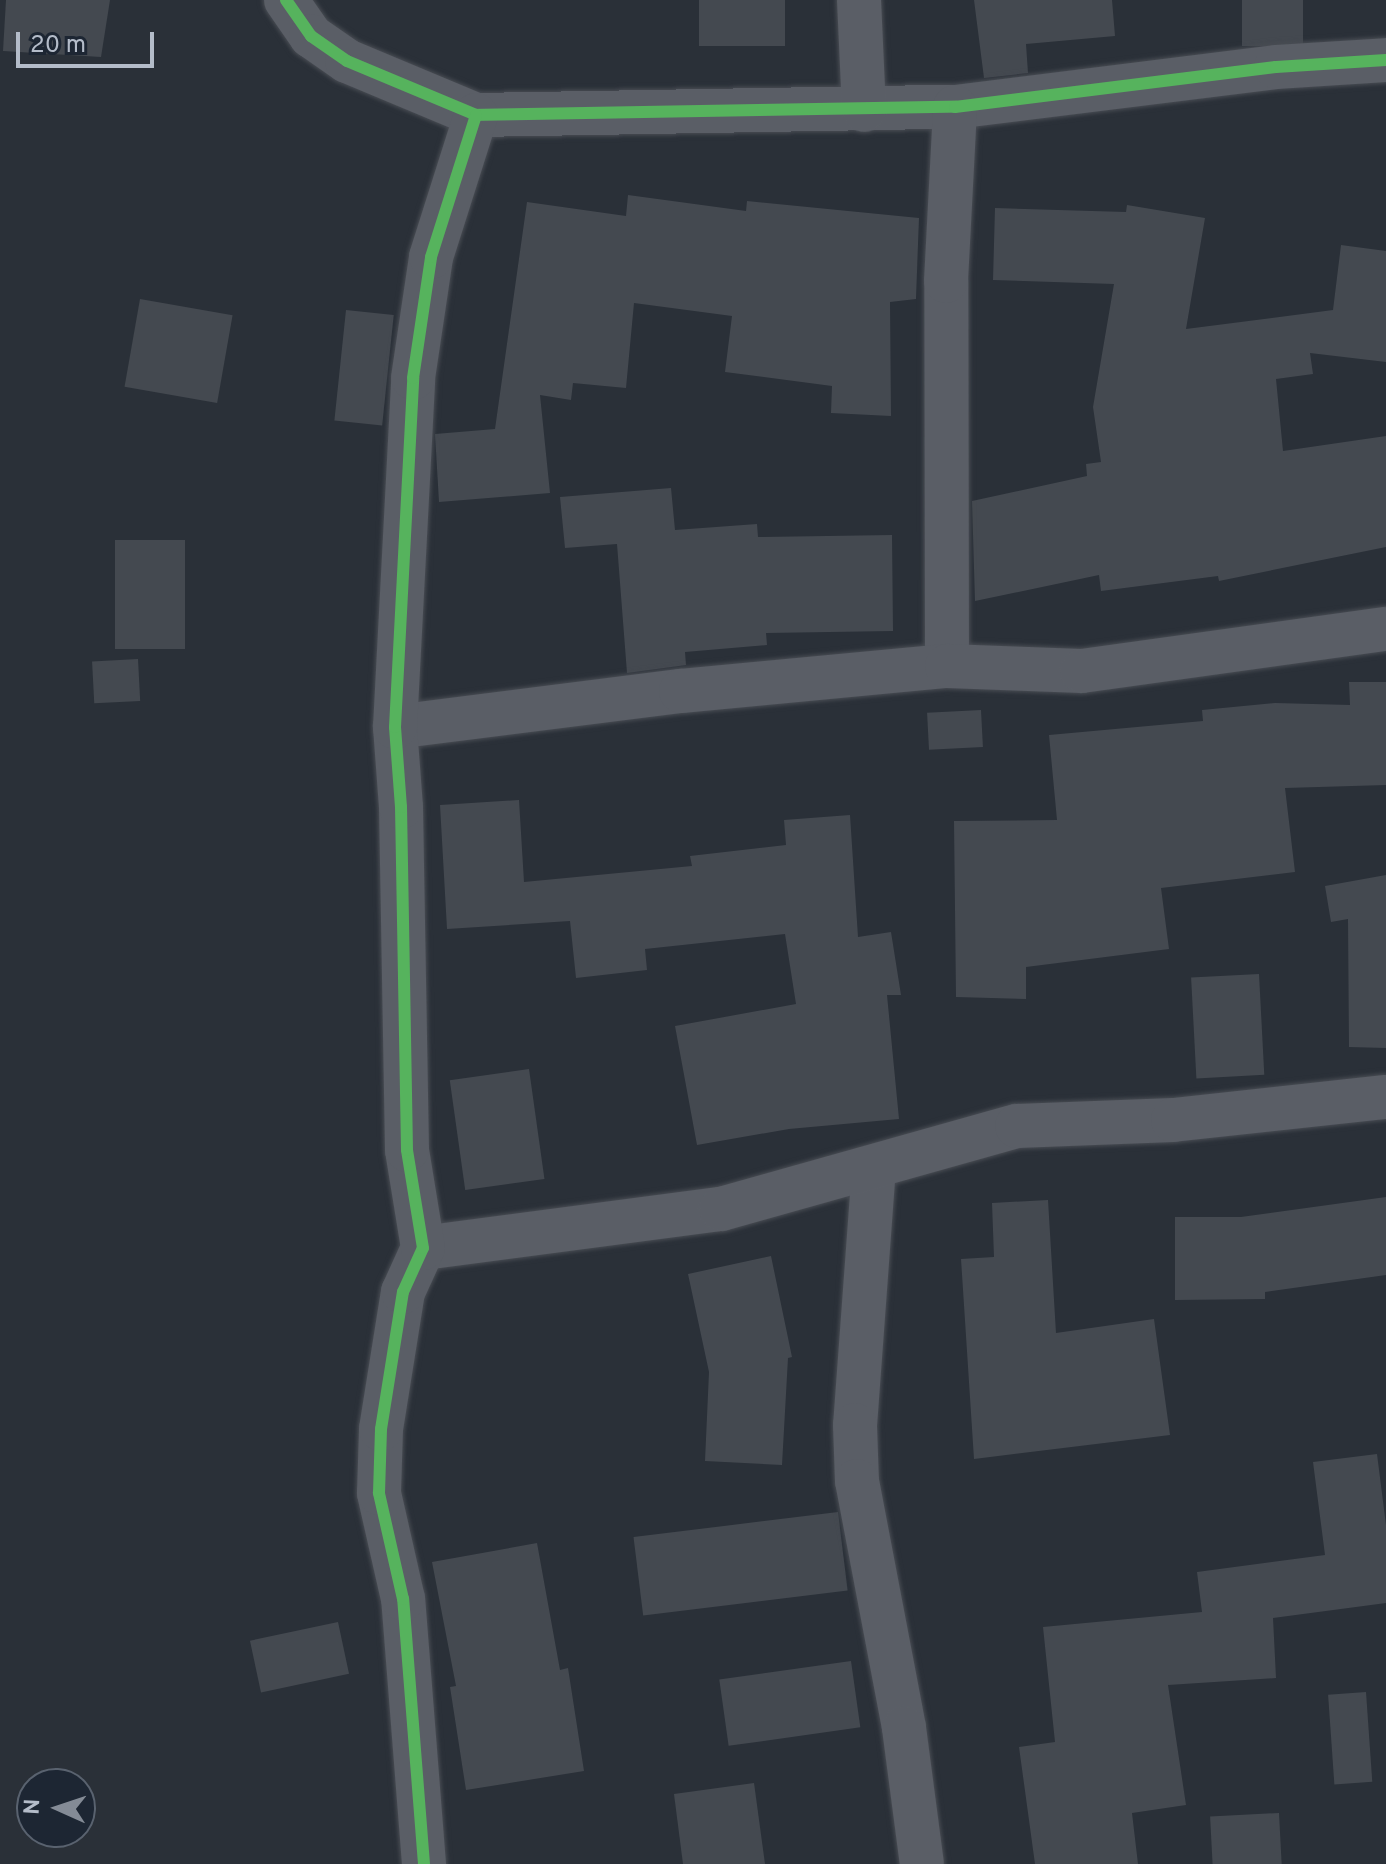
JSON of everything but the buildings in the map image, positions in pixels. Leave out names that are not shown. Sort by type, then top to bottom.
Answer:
[{"type":"street","points":[[286,0],[311,36],[347,61],[476,115],[955,107],[1276,67],[1386,60]]},
{"type":"street","points":[[859,0],[864,110]]},
{"type":"street","points":[[947,666],[946,281],[955,107]]},
{"type":"street","points":[[424,1864],[403,1599],[379,1493],[381,1429],[403,1292],[423,1248],[407,1150],[401,807],[395,727],[413,378],[431,257],[476,115]]},
{"type":"street","points":[[395,727],[681,691],[947,666],[1082,671],[1386,629]]},
{"type":"street","points":[[423,1248],[721,1209],[1017,1126],[1173,1120],[1386,1097]]},
{"type":"street","points":[[874,1167],[855,1425],[857,1481],[904,1728],[922,1864]]},
{"type":"cycle path","points":[[286,0],[311,36],[347,61],[476,115],[955,107],[1276,67],[1386,60]]},
{"type":"cycle path","points":[[424,1864],[403,1599],[379,1493],[381,1429],[403,1292],[423,1248],[407,1150],[401,807],[395,727],[413,378],[431,257],[476,115]]}]
